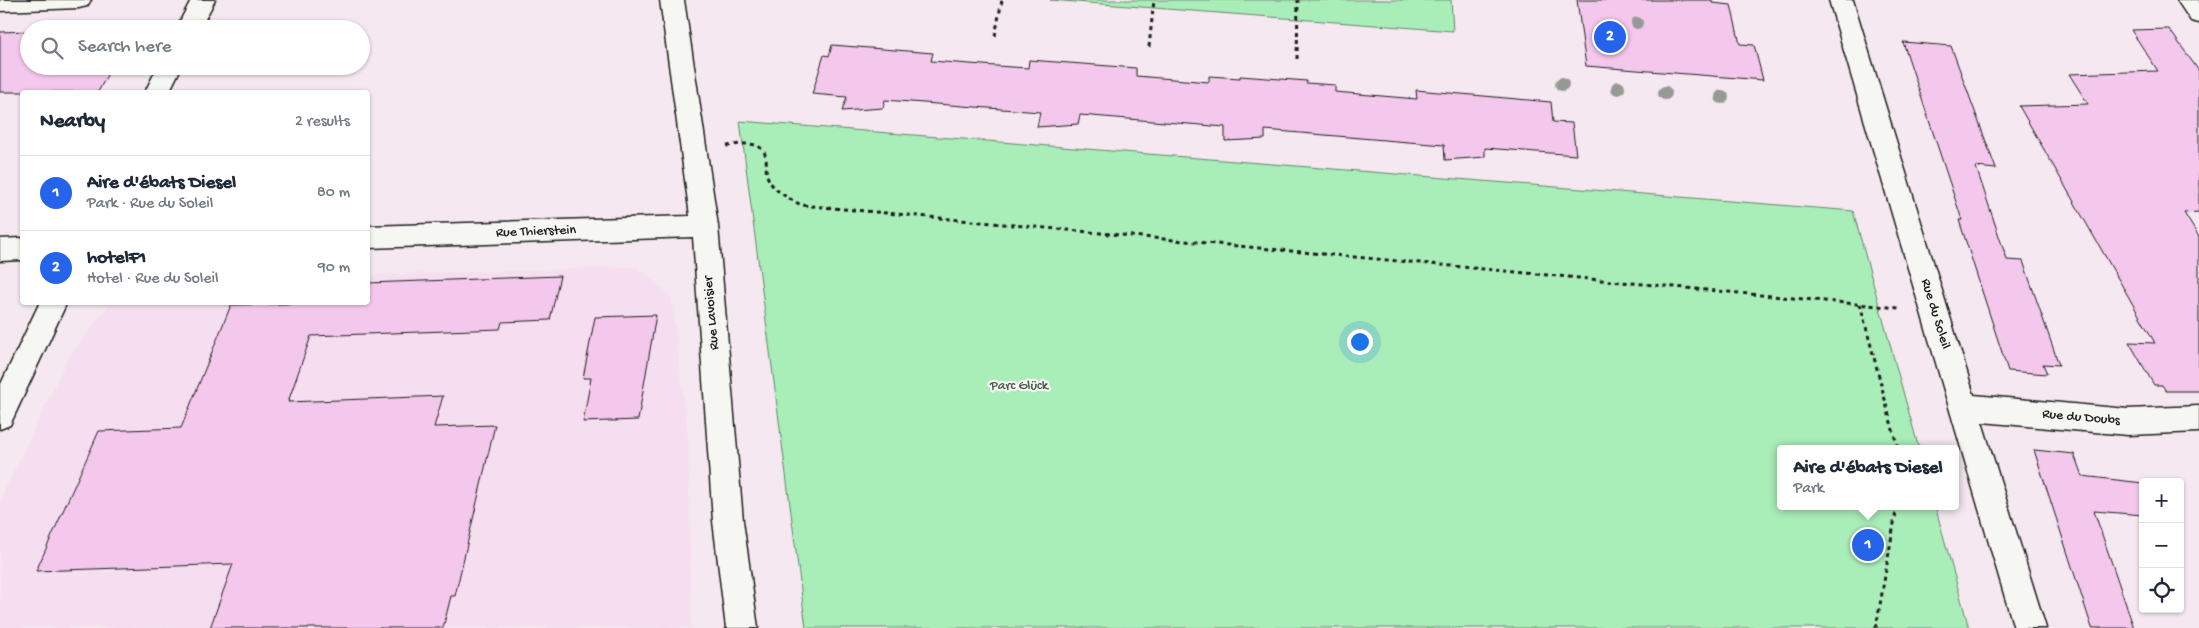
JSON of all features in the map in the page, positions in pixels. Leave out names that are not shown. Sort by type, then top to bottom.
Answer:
[{"type":"street","points":[[0,3],[79,0]]},
{"type":"street","points":[[193,20],[203,0]]},
{"type":"street","name":"Rue Lavoisier","points":[[672,0],[705,226],[728,520],[742,628]]},
{"type":"street","name":"Rue du Soleil","points":[[1841,0],[2030,628]]},
{"type":"street","points":[[2189,0],[2199,14]]},
{"type":"street","points":[[158,90],[166,75]]},
{"type":"street","name":"Rue Thierstein","points":[[370,237],[705,226]]},
{"type":"street","points":[[0,250],[20,249]]},
{"type":"street","points":[[0,416],[53,305]]},
{"type":"street","name":"Rue du Doubs","points":[[1963,407],[2128,422],[2199,419]]},
{"type":"path","points":[[995,36],[1002,0]]},
{"type":"path","points":[[1149,47],[1154,0]]},
{"type":"path","points":[[1297,58],[1298,0]]},
{"type":"path","points":[[694,152],[749,143],[759,146],[765,154],[767,177],[778,192],[801,204],[1934,311]]},
{"type":"path","points":[[1860,304],[1897,445]]},
{"type":"path","points":[[1876,628],[1896,510]]},
{"type":"shaded area","points":[[637,267],[671,296],[688,435],[691,628],[0,628],[0,500],[68,358],[109,305],[370,305],[370,275]]},
{"type":"green space","points":[[1050,0],[1451,0],[1453,31]]},
{"type":"green space","name":"Parc Glück","points":[[740,121],[1853,211],[1918,445],[1777,445],[1777,510],[1936,510],[1969,628],[806,628]]},
{"type":"building","points":[[1577,0],[1712,0],[1712,3],[1731,5],[1740,44],[1754,45],[1763,80],[1586,66]]},
{"type":"building","points":[[2169,29],[2199,71],[2199,212],[2184,213],[2199,237],[2199,391],[2166,391],[2162,385],[2154,385],[2129,342],[2155,343],[2019,106],[2088,104],[2069,74],[2158,71],[2131,30]]},
{"type":"building","points":[[20,31],[20,75],[107,75],[99,90],[20,90],[20,92],[0,92],[0,32]]},
{"type":"building","points":[[1903,42],[1951,46],[1996,169],[1976,167],[2007,260],[2023,261],[2059,365],[2043,364],[2047,374],[2008,371],[1959,220],[1962,220]]},
{"type":"building","points":[[832,45],[933,53],[931,61],[1028,68],[1029,60],[1136,68],[1136,76],[1209,82],[1209,76],[1240,78],[1240,76],[1307,81],[1306,83],[1335,85],[1335,92],[1417,99],[1416,90],[1551,102],[1553,122],[1572,123],[1576,155],[1485,148],[1485,157],[1445,160],[1444,145],[1265,130],[1265,139],[1225,141],[1225,127],[1080,115],[1078,124],[1037,127],[1040,112],[885,100],[883,108],[842,111],[847,97],[812,94],[824,55],[829,56]]},
{"type":"building","points":[[560,276],[550,320],[502,322],[500,329],[311,336],[288,402],[443,396],[434,427],[495,425],[455,596],[451,596],[443,628],[210,628],[233,564],[36,571],[99,431],[181,428],[231,305],[370,305],[370,283]]},
{"type":"building","points":[[656,315],[638,420],[583,422],[591,378],[583,378],[595,317]]},
{"type":"building","points":[[2034,450],[2074,454],[2082,476],[2139,483],[2139,515],[2094,511],[2134,628],[2092,628]]},
{"type":"place","name":"hotelF1","points":[[1610,37]]},
{"type":"place","name":"Aire d'ébats Diesel","points":[[1868,545]]}]
